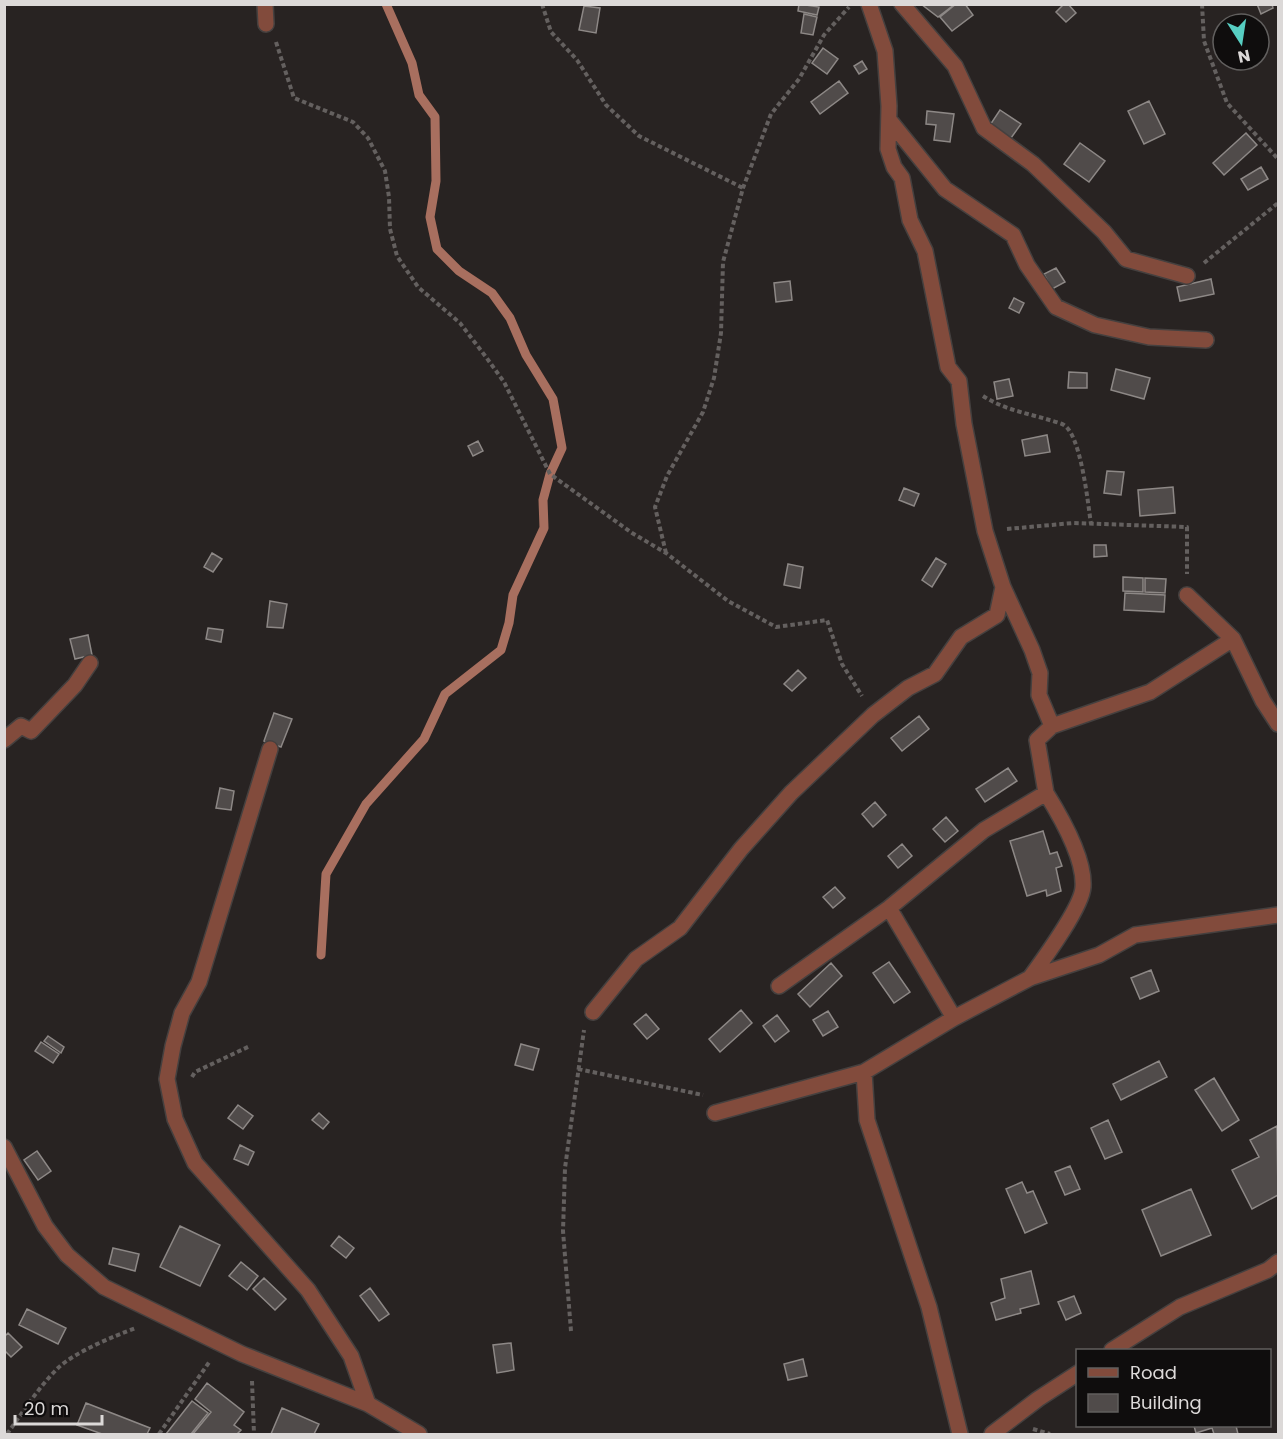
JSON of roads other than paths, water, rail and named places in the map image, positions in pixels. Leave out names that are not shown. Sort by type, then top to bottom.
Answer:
[{"type":"street","points":[[265,4],[266,24]]},
{"type":"street","points":[[869,4],[885,51],[890,121],[888,149],[894,167],[902,178],[910,220],[925,251],[948,367],[959,381],[964,424],[985,531],[1003,587],[1032,650],[1040,674],[1039,695],[1052,726]]},
{"type":"street","points":[[902,4],[955,66],[984,128],[1033,164],[1104,232],[1126,259],[1187,276]]},
{"type":"street","points":[[890,121],[945,189],[1013,236],[1027,265],[1056,307],[1095,325],[1149,336],[1206,340]]},
{"type":"street","points":[[592,1012],[636,959],[680,928],[741,849],[792,793],[873,716],[908,688],[935,674],[961,637],[997,615],[1003,587]]},
{"type":"street","points":[[1187,595],[1233,639],[1263,701],[1278,724]]},
{"type":"street","points":[[1030,978],[1055,945],[1083,888],[1076,854],[1061,817],[1046,793],[1037,740],[1052,726],[1150,692],[1233,639]]},
{"type":"street","points":[[4,740],[21,726],[31,731],[75,685],[90,663]]},
{"type":"street","points":[[270,749],[200,982],[182,1013],[172,1046],[167,1079],[175,1119],[195,1163],[308,1290],[351,1356],[368,1404]]},
{"type":"street","points":[[779,986],[889,908],[984,830],[1046,793]]},
{"type":"street","points":[[889,908],[954,1018]]},
{"type":"street","points":[[716,1113],[864,1072],[954,1018],[1030,978],[1099,955],[1135,935],[1278,915]]},
{"type":"street","points":[[864,1072],[867,1120],[929,1307],[960,1434]]},
{"type":"street","points":[[4,1147],[45,1226],[67,1255],[104,1287],[242,1354],[368,1404],[419,1434]]},
{"type":"street","points":[[1114,1349],[1180,1307],[1268,1270],[1278,1262]]},
{"type":"street","points":[[992,1434],[1076,1374]]},
{"type":"waterway","points":[[321,955],[326,874],[366,804],[424,739],[445,694],[501,650],[509,623],[513,595],[544,528],[543,500],[550,474],[562,448],[553,399],[526,355],[510,318],[492,293],[459,271],[437,249],[430,217],[436,181],[435,117],[419,95],[412,63],[386,4]]}]
